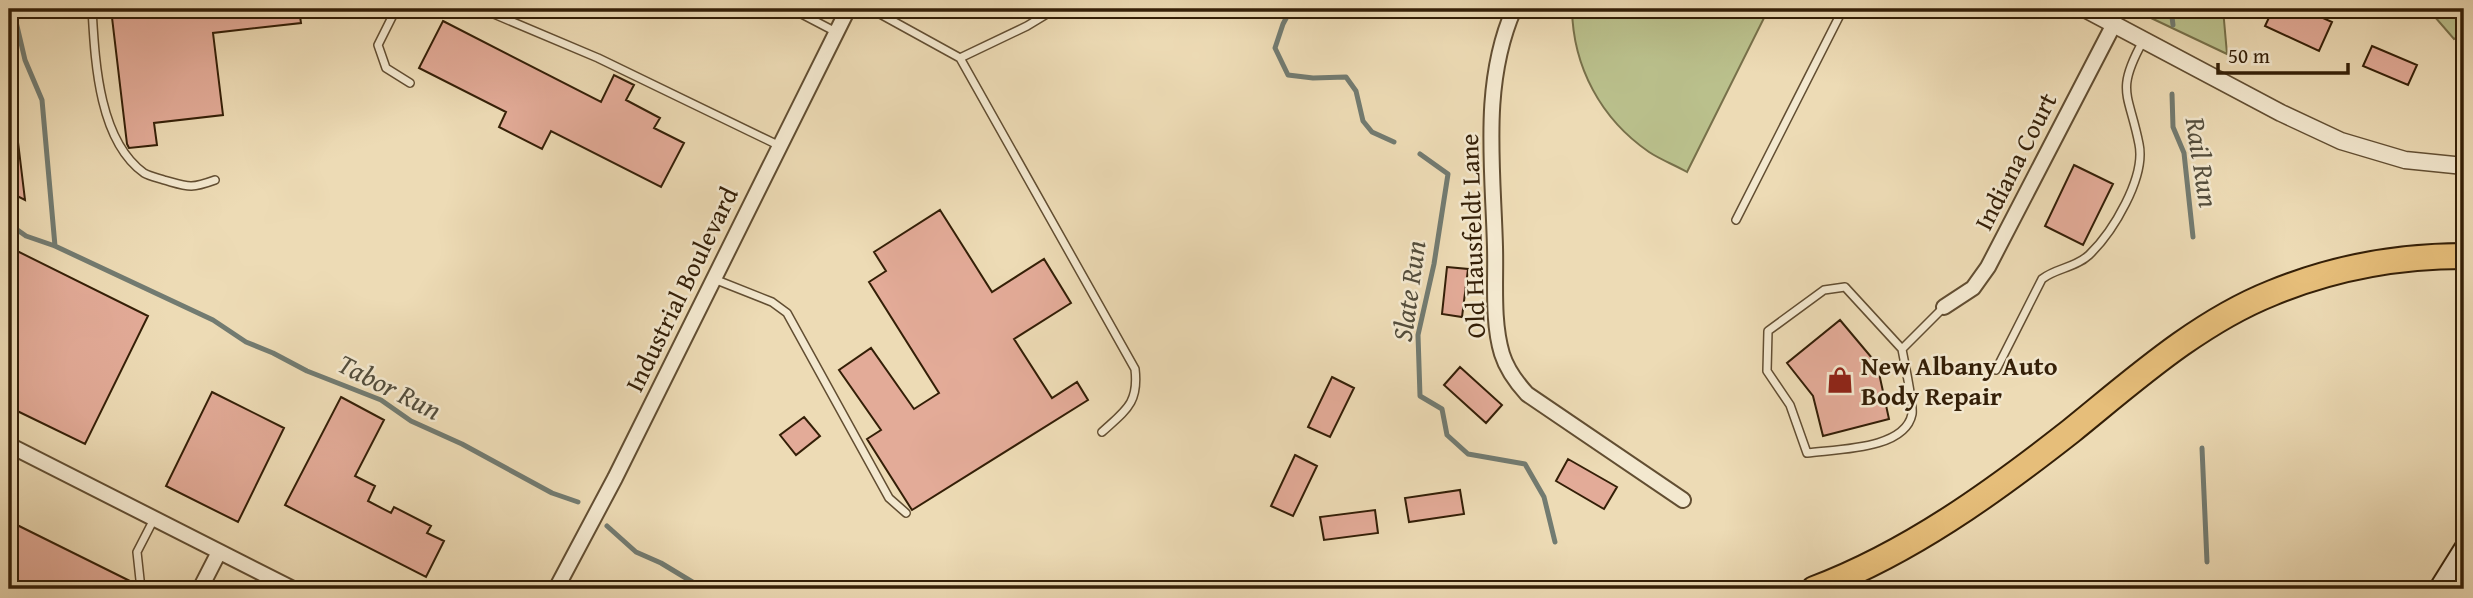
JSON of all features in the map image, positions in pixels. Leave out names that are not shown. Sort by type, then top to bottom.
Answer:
[{"type":"highway","points":[[1814,589],[1884,558],[1932,531],[2064,436],[2186,341],[2270,293],[2356,265],[2399,258],[2464,256]]},
{"type":"main road","points":[[2439,589],[2464,549]]},
{"type":"street","name":"Industrial Boulevard","points":[[556,589],[615,478],[848,9]]},
{"type":"street","name":"Old Hausfeldt Lane","points":[[1514,9],[1496,63],[1491,110],[1497,315],[1501,351],[1515,382],[1527,394],[1684,500]]},
{"type":"street","points":[[2085,9],[2281,113],[2341,141],[2405,160],[2464,166]]},
{"type":"street","name":"Indiana Court","points":[[1944,307],[1973,288],[1988,267],[2114,24]]},
{"type":"street","points":[[9,445],[293,589]]},
{"type":"street","points":[[200,589],[219,552]]},
{"type":"lane","points":[[92,9],[94,49],[106,115],[125,153],[145,174],[192,188],[215,180]]},
{"type":"lane","points":[[396,9],[378,45],[386,68],[410,83]]},
{"type":"lane","points":[[482,9],[598,58],[780,146]]},
{"type":"lane","points":[[792,9],[837,32]]},
{"type":"lane","points":[[871,9],[960,58],[1135,369],[1137,384],[1131,405],[1102,432]]},
{"type":"lane","points":[[960,58],[1027,26],[1055,9]]},
{"type":"lane","points":[[1735,220],[1843,9]]},
{"type":"lane","points":[[1996,370],[2042,279],[2049,273],[2070,268],[2091,253],[2114,222],[2135,182],[2140,144],[2126,97],[2126,83],[2129,68],[2143,40]]},
{"type":"lane","points":[[713,279],[772,302],[787,313],[889,498],[906,513]]},
{"type":"lane","points":[[1845,287],[1902,349],[1913,413],[1902,434],[1883,443],[1807,453],[1790,405],[1767,371],[1768,331],[1824,290],[1845,287]]},
{"type":"lane","points":[[1902,349],[1944,307]]},
{"type":"lane","points":[[141,589],[137,552],[154,519]]},
{"type":"green space","points":[[1572,9],[1766,9],[1767,12],[1687,172],[1658,158],[1632,139],[1604,108],[1584,71]]},
{"type":"green space","points":[[2132,9],[2223,9],[2227,54]]},
{"type":"green space","points":[[2428,9],[2464,9],[2464,34],[2454,39]]},
{"type":"building","points":[[111,9],[299,9],[301,23],[213,33],[223,115],[154,123],[157,145],[129,148]]},
{"type":"building","points":[[2273,9],[2303,9],[2332,22],[2319,51],[2265,26]]},
{"type":"building","points":[[443,21],[601,102],[614,75],[634,85],[626,100],[660,118],[654,128],[684,143],[661,187],[551,131],[542,149],[499,127],[506,112],[419,68]]},
{"type":"building","points":[[2372,46],[2417,65],[2408,85],[2363,66]]},
{"type":"building","points":[[18,142],[25,200],[9,192],[9,143]]},
{"type":"building","points":[[2074,165],[2113,184],[2083,245],[2045,226]]},
{"type":"building","points":[[940,210],[992,292],[1044,259],[1071,303],[1014,339],[1052,398],[1077,382],[1088,400],[912,510],[867,439],[881,430],[839,370],[871,348],[914,409],[939,393],[869,282],[886,271],[874,252]]},
{"type":"building","points":[[9,247],[148,316],[85,444],[9,407]]},
{"type":"building","points":[[1447,267],[1468,269],[1462,317],[1442,314]]},
{"type":"building","name":"New Albany Auto Body Repair","points":[[1840,320],[1877,364],[1889,419],[1823,436],[1813,396],[1787,363]]},
{"type":"building","points":[[1460,367],[1502,405],[1486,423],[1444,385]]},
{"type":"building","points":[[1332,377],[1354,388],[1330,437],[1308,427]]},
{"type":"building","points":[[212,392],[284,428],[238,522],[166,486]]},
{"type":"building","points":[[341,397],[384,420],[355,476],[375,486],[368,501],[391,513],[394,507],[431,526],[427,533],[444,541],[426,577],[285,505]]},
{"type":"building","points":[[804,417],[820,436],[796,455],[780,435]]},
{"type":"building","points":[[1295,455],[1317,466],[1293,516],[1271,506]]},
{"type":"building","points":[[1568,459],[1617,487],[1604,509],[1556,481]]},
{"type":"building","points":[[1460,490],[1464,514],[1409,522],[1405,498]]},
{"type":"building","points":[[1375,510],[1378,533],[1324,540],[1320,517]]},
{"type":"building","points":[[9,521],[134,583],[135,589],[9,589]]},
{"type":"waterway","points":[[13,9],[25,60],[42,100],[55,246]]},
{"type":"waterway","name":"Slate Run","points":[[1291,9],[1275,48],[1288,75],[1313,78],[1346,77],[1356,91],[1363,121],[1372,132],[1394,142]]},
{"type":"waterway","name":"Rail Run","points":[[2171,9],[2173,25]]},
{"type":"waterway","name":"Rail Run","points":[[2172,94],[2173,127],[2184,153],[2193,237]]},
{"type":"waterway","name":"Slate Run","points":[[1420,154],[1448,174],[1434,264],[1418,335],[1420,396],[1442,409],[1447,435],[1468,454],[1525,464],[1544,497],[1555,542]]},
{"type":"waterway","name":"Tabor Run","points":[[9,224],[26,236],[55,246],[213,320],[246,342],[307,371],[381,400],[411,421],[462,444],[552,493],[578,502]]},
{"type":"waterway","name":"Rail Run","points":[[2202,448],[2207,562]]},
{"type":"waterway","name":"Tabor Run","points":[[607,526],[636,552],[661,563],[704,589]]},
{"type":"place","name":"New Albany Auto Body Repair","points":[[1840,380]]}]
